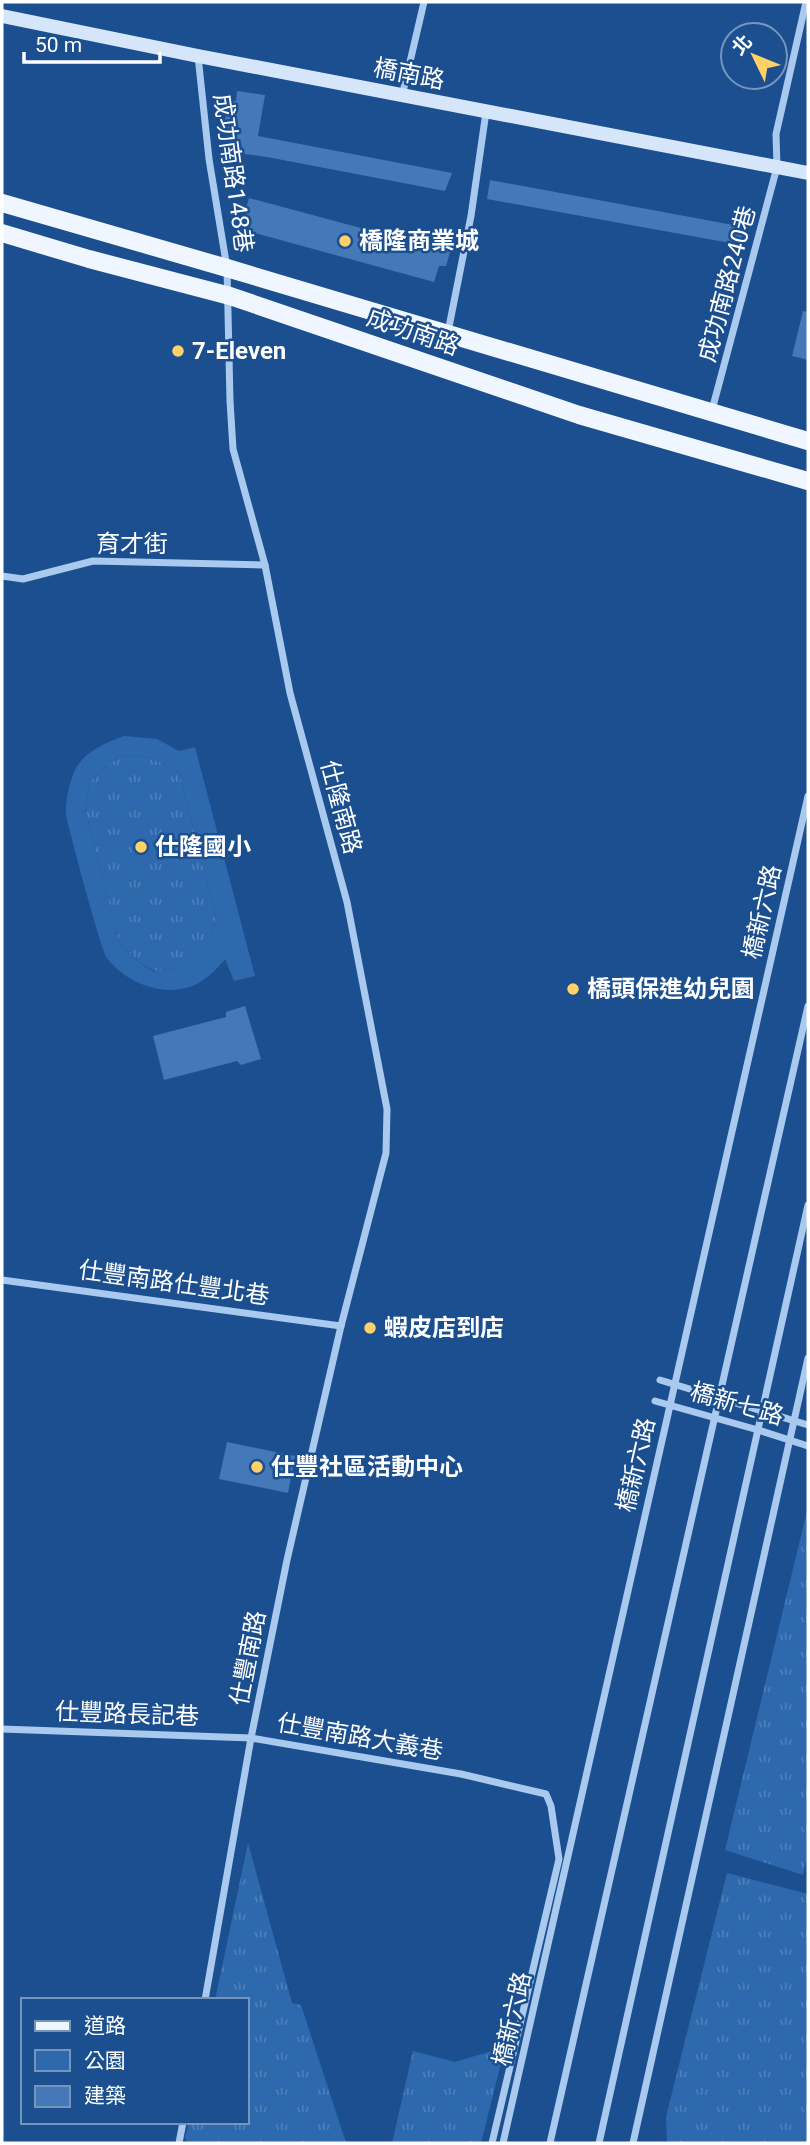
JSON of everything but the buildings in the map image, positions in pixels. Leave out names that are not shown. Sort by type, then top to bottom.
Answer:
[{"type":"main road","name":"成功南路","points":[[2,203],[808,441]]},
{"type":"main road","name":"成功南路","points":[[2,233],[230,296],[579,415],[808,481]]},
{"type":"street","points":[[402,96],[424,2]]},
{"type":"street","name":"成功南路240巷","points":[[712,411],[778,167],[776,134],[806,2]]},
{"type":"street","name":"橋南路","points":[[2,16],[808,173]]},
{"type":"street","name":"成功南路148巷","points":[[198,56],[209,159],[230,296]]},
{"type":"street","points":[[448,334],[471,216],[486,112]]},
{"type":"street","name":"仕隆南路","points":[[230,296],[233,449],[265,565],[290,693],[347,902],[387,1109],[386,1153],[341,1326]]},
{"type":"street","name":"育才街","points":[[2,576],[23,579],[93,561],[265,565]]},
{"type":"street","name":"橋新六路","points":[[506,2143],[808,796]]},
{"type":"street","points":[[550,2143],[808,1006]]},
{"type":"street","points":[[599,2143],[808,1205]]},
{"type":"street","name":"仕豐南路仕豐北巷","points":[[2,1280],[341,1326]]},
{"type":"street","name":"仕豐南路","points":[[205,1998],[251,1738],[287,1560],[341,1326]]},
{"type":"street","points":[[633,2143],[808,1358]]},
{"type":"street","name":"橋新七路","points":[[660,1380],[808,1426]]},
{"type":"street","name":"橋新七路","points":[[655,1401],[808,1446]]},
{"type":"street","name":"仕豐路長記巷","points":[[2,1729],[251,1738]]},
{"type":"street","name":"仕豐南路大義巷","points":[[251,1738],[461,1774],[546,1794],[551,1806],[559,1859],[493,2141]]},
{"type":"street","points":[[180,2143],[183,2124]]},
{"type":"street","points":[[493,2141],[506,2143]]},
{"type":"green space","points":[[124,736],[157,739],[179,751],[195,747],[255,976],[234,981],[225,959],[197,984],[173,990],[160,989],[136,982],[107,958],[85,890],[66,809],[70,784],[80,762],[97,748]],"holes":[[[140,755],[179,773],[216,917],[206,944],[196,959],[180,968],[155,971],[139,962],[119,942],[85,809],[89,783],[119,757]]]},
{"type":"green space","points":[[140,755],[179,773],[216,917],[202,953],[196,959],[189,965],[161,971],[148,968],[139,962],[119,942],[85,809],[89,783],[101,770],[119,757]]},
{"type":"green space","points":[[808,1507],[808,1853],[803,1875],[725,1850]]},
{"type":"green space","points":[[248,1843],[292,2003],[301,2005],[346,2143],[187,2143],[185,2137],[188,2124],[248,2124],[248,1998],[215,1998]]},
{"type":"green space","points":[[727,1873],[808,1894],[808,2143],[667,2143],[666,2117]]},
{"type":"green space","points":[[505,2047],[481,2143],[392,2143],[413,2051],[455,2062]]},
{"type":"place","name":"橋隆商業城","points":[[345,241]]},
{"type":"place","name":"7-Eleven","points":[[178,351]]},
{"type":"place","name":"仕隆國小","points":[[141,847]]},
{"type":"place","name":"橋頭保進幼兒園","points":[[573,989]]},
{"type":"place","name":"蝦皮店到店","points":[[370,1328]]},
{"type":"place","name":"仕豐社區活動中心","points":[[257,1467]]}]
